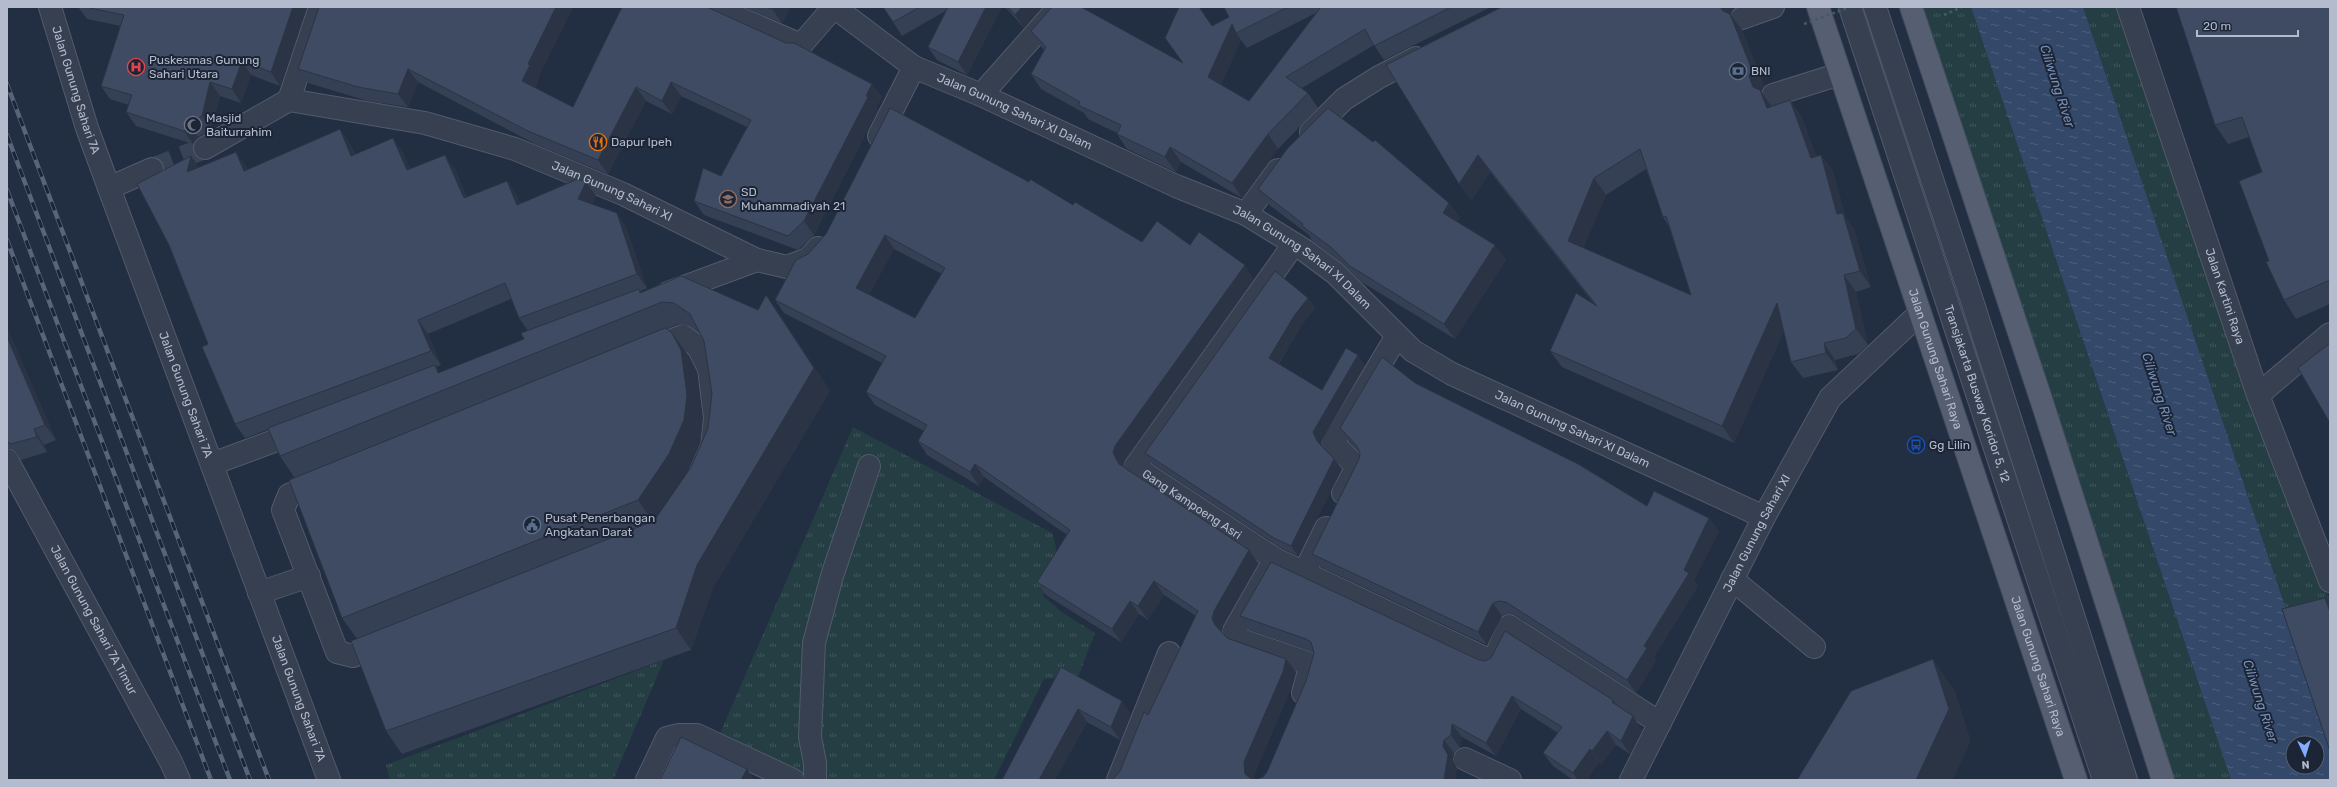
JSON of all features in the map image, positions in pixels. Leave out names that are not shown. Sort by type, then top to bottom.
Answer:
[{"type":"main road","name":"Jalan Gunung Sahari Raya","points":[[1818,7],[2076,780]]},
{"type":"main road","points":[[1911,7],[2043,405],[2163,780]]},
{"type":"street","name":"Jalan Gunung Sahari 7A","points":[[50,7],[87,128],[329,780]]},
{"type":"street","points":[[205,148],[289,100],[320,7]]},
{"type":"street","points":[[713,7],[802,45],[834,7]]},
{"type":"street","name":"Jalan Gunung Sahari XI Dalam","points":[[834,7],[914,67],[981,95],[1176,186],[1246,214],[1294,244],[1335,273],[1397,336],[1414,351],[1452,374],[1764,517]]},
{"type":"street","points":[[981,95],[1059,7]]},
{"type":"street","points":[[1742,18],[1773,7]]},
{"type":"street","name":"Transjakarta Busway Koridor 5, 12","points":[[1850,7],[2104,780]]},
{"type":"street","name":"Transjakarta Busway Koridor 5, 12","points":[[1875,7],[1968,285],[2126,780]]},
{"type":"street","name":"Jalan Kartini Raya","points":[[2128,7],[2258,395],[2330,581]]},
{"type":"street","points":[[1246,214],[1294,150],[1344,99],[1379,77],[1435,49]]},
{"type":"street","points":[[871,151],[914,67]]},
{"type":"street","points":[[1773,95],[1840,74]]},
{"type":"street","name":"Jalan Gunung Sahari XI","points":[[289,100],[425,123],[515,149],[622,194],[757,260],[787,267],[808,259],[824,242],[831,228]]},
{"type":"street","points":[[109,188],[152,169]]},
{"type":"street","name":"Gang Kampoeng Asri","points":[[1275,559],[1135,467],[1294,244]]},
{"type":"street","points":[[652,299],[757,260]]},
{"type":"street","name":"Jalan Gunung Sahari XI","points":[[1631,780],[1764,517],[1830,398],[1920,313]]},
{"type":"street","points":[[2258,395],[2330,334]]},
{"type":"street","points":[[683,336],[698,347],[709,369],[715,418],[712,446],[696,483],[662,533],[353,656],[337,652],[309,576],[283,510],[289,496],[683,336]]},
{"type":"street","points":[[1304,573],[1357,467],[1333,443],[1397,336]]},
{"type":"street","points":[[212,464],[323,424]]},
{"type":"street","name":"Jalan Gunung Sahari 7A Timur","points":[[7,460],[171,762],[179,780]]},
{"type":"street","points":[[815,780],[815,763],[810,737],[814,643],[832,576],[869,466]]},
{"type":"street","points":[[1300,699],[1311,664],[1241,640],[1234,631],[1275,559],[1493,662],[1509,626],[1660,723]]},
{"type":"street","points":[[259,593],[309,576]]},
{"type":"street","points":[[1732,579],[1814,648]]},
{"type":"street","points":[[1118,780],[1169,653]]},
{"type":"street","points":[[647,780],[667,738],[689,734],[704,738],[793,780]]},
{"type":"street","points":[[1465,759],[1510,780]]},
{"type":"path","points":[[1804,24],[1850,7]]},
{"type":"green space","points":[[1910,7],[1971,7],[2231,780],[2163,780]]},
{"type":"green space","points":[[2083,7],[2128,7],[2330,601],[2330,609],[2289,619]]},
{"type":"green space","points":[[853,427],[1052,533],[1056,550],[1055,565],[1043,596],[1063,613],[1095,633],[1078,677],[1044,679],[994,780],[785,780],[715,745]]},
{"type":"green space","points":[[664,660],[613,780],[390,780],[386,765]]},
{"type":"water","name":"Ciliwung River","points":[[1971,7],[2083,7],[2330,740],[2330,780],[2231,780]]},
{"type":"building","points":[[85,7],[293,7],[271,72],[242,61],[232,89],[210,82],[202,116],[189,124],[184,131],[126,112],[132,95],[101,86],[124,15]]},
{"type":"building","points":[[319,7],[556,7],[528,64],[530,65],[522,81],[573,107],[622,7],[707,7],[786,43],[794,43],[872,84],[866,96],[868,97],[804,221],[788,236],[694,201],[703,168],[721,176],[751,120],[671,82],[662,101],[636,87],[598,160],[528,131],[408,69],[398,94],[358,87],[298,69]]},
{"type":"building","points":[[883,7],[920,7],[893,22]]},
{"type":"building","points":[[948,7],[986,7],[958,62],[928,47]]},
{"type":"building","points":[[1008,7],[1022,7],[1015,15]]},
{"type":"building","points":[[1052,7],[1081,7],[1183,63],[1165,38],[1179,7],[1199,7],[1212,26],[1229,17],[1224,7],[1288,7],[1236,33],[1232,24],[1208,77],[1249,101],[1321,7],[1451,7],[1374,46],[1365,29],[1286,77],[1308,93],[1268,134],[1232,183],[1170,147],[1165,157],[1117,134],[1121,125],[1078,105],[1080,102],[1031,74],[1046,47],[1031,31]]},
{"type":"building","points":[[1502,7],[1720,7],[1723,11],[1730,14],[1752,70],[1749,76],[1753,87],[1760,90],[1767,108],[1790,100],[1811,158],[1821,155],[1837,214],[1843,213],[1860,271],[1844,275],[1856,329],[1846,338],[1824,343],[1826,353],[1791,362],[1777,303],[1722,426],[1550,351],[1576,293],[1597,306],[1478,155],[1459,184],[1386,65]],"holes":[[[1640,149],[1663,217],[1666,216],[1691,295],[1568,241],[1594,178]]]},
{"type":"building","points":[[2176,7],[2330,7],[2330,280],[2284,300],[2266,262],[2269,261],[2239,181],[2262,172],[2242,117],[2215,125]]},
{"type":"building","points":[[890,108],[1029,182],[1030,179],[1073,205],[1075,202],[1142,242],[1157,221],[1190,245],[1199,232],[1245,265],[1115,446],[1113,453],[1119,464],[1249,550],[1214,611],[1212,619],[1215,625],[1227,638],[1286,659],[1283,672],[1244,762],[1245,774],[1250,778],[1257,779],[1263,777],[1267,772],[1306,681],[1314,653],[1311,642],[1306,639],[1240,616],[1271,562],[1479,660],[1485,661],[1491,658],[1505,631],[1613,700],[1612,702],[1633,716],[1621,741],[1607,731],[1592,751],[1590,749],[1573,773],[1543,753],[1562,727],[1512,696],[1486,743],[1452,724],[1451,735],[1444,740],[1443,746],[1448,755],[1444,780],[1113,780],[1120,771],[1144,712],[1148,715],[1198,611],[1154,581],[1138,606],[1130,601],[1112,629],[1037,582],[1070,530],[975,464],[970,472],[918,441],[927,425],[866,392],[886,356],[775,300],[796,260],[808,254],[826,234]],"holes":[[[885,235],[945,268],[915,318],[856,288]]]},
{"type":"building","points":[[1328,108],[1373,142],[1375,140],[1449,203],[1443,213],[1495,245],[1444,324],[1350,266],[1332,248],[1302,226],[1303,224],[1258,189],[1287,149]]},
{"type":"building","points":[[340,129],[351,156],[393,138],[407,170],[445,155],[464,198],[507,181],[517,205],[578,179],[586,182],[578,199],[617,213],[637,274],[519,318],[505,283],[418,320],[431,351],[235,424],[202,347],[208,344],[169,245],[137,184],[191,156],[187,172],[236,152],[244,171]]},
{"type":"building","points":[[1275,271],[1308,298],[1294,316],[1269,358],[1322,390],[1346,348],[1358,355],[1313,432],[1317,441],[1334,459],[1291,546],[1274,538],[1145,453]]},
{"type":"building","points":[[681,276],[758,310],[766,295],[814,368],[697,565],[676,628],[386,731],[351,641],[651,522],[656,518],[691,467],[708,428],[712,394],[704,341],[690,314],[674,303],[662,302],[280,456],[268,428],[435,365],[438,373],[524,339],[521,333],[639,289],[640,293]]},
{"type":"building","points":[[665,328],[672,333],[681,350],[687,395],[684,420],[669,454],[638,500],[342,618],[289,480]]},
{"type":"building","points":[[7,337],[45,425],[34,429],[37,437],[10,444],[7,440]]},
{"type":"building","points":[[2330,343],[2330,423],[2298,368]]},
{"type":"building","points":[[1382,357],[1415,383],[1578,464],[1647,506],[1654,491],[1709,518],[1684,570],[1689,573],[1644,646],[1647,648],[1627,680],[1506,602],[1499,601],[1493,603],[1478,632],[1312,554],[1359,459],[1360,453],[1357,446],[1340,428]]},
{"type":"building","points":[[2325,598],[2330,612],[2330,751],[2325,735],[2282,609]]},
{"type":"building","points":[[1933,659],[1949,709],[1916,780],[1797,780],[1851,691]]},
{"type":"building","points":[[1061,667],[1122,701],[1111,727],[1078,709],[1039,780],[1002,780]]},
{"type":"building","points":[[681,737],[747,769],[741,780],[660,780]]},
{"type":"tunnel","points":[[152,169],[205,148]]},
{"type":"railway","points":[[7,84],[269,780]]},
{"type":"railway","points":[[7,135],[250,780]]},
{"type":"railway","points":[[7,190],[230,780]]},
{"type":"railway","points":[[7,240],[211,780]]},
{"type":"place","name":"Puskesmas Gunung Sahari Utara","points":[[136,67]]},
{"type":"place","name":"BNI","points":[[1738,71]]},
{"type":"place","name":"Masjid Baiturrahim","points":[[193,125]]},
{"type":"place","name":"Dapur Ipeh","points":[[598,142]]},
{"type":"place","name":"SD Muhammadiyah 21","points":[[728,199]]},
{"type":"place","name":"Gg Lilin","points":[[1916,445]]},
{"type":"place","name":"Pusat Penerbangan Angkatan Darat","points":[[532,525]]}]
